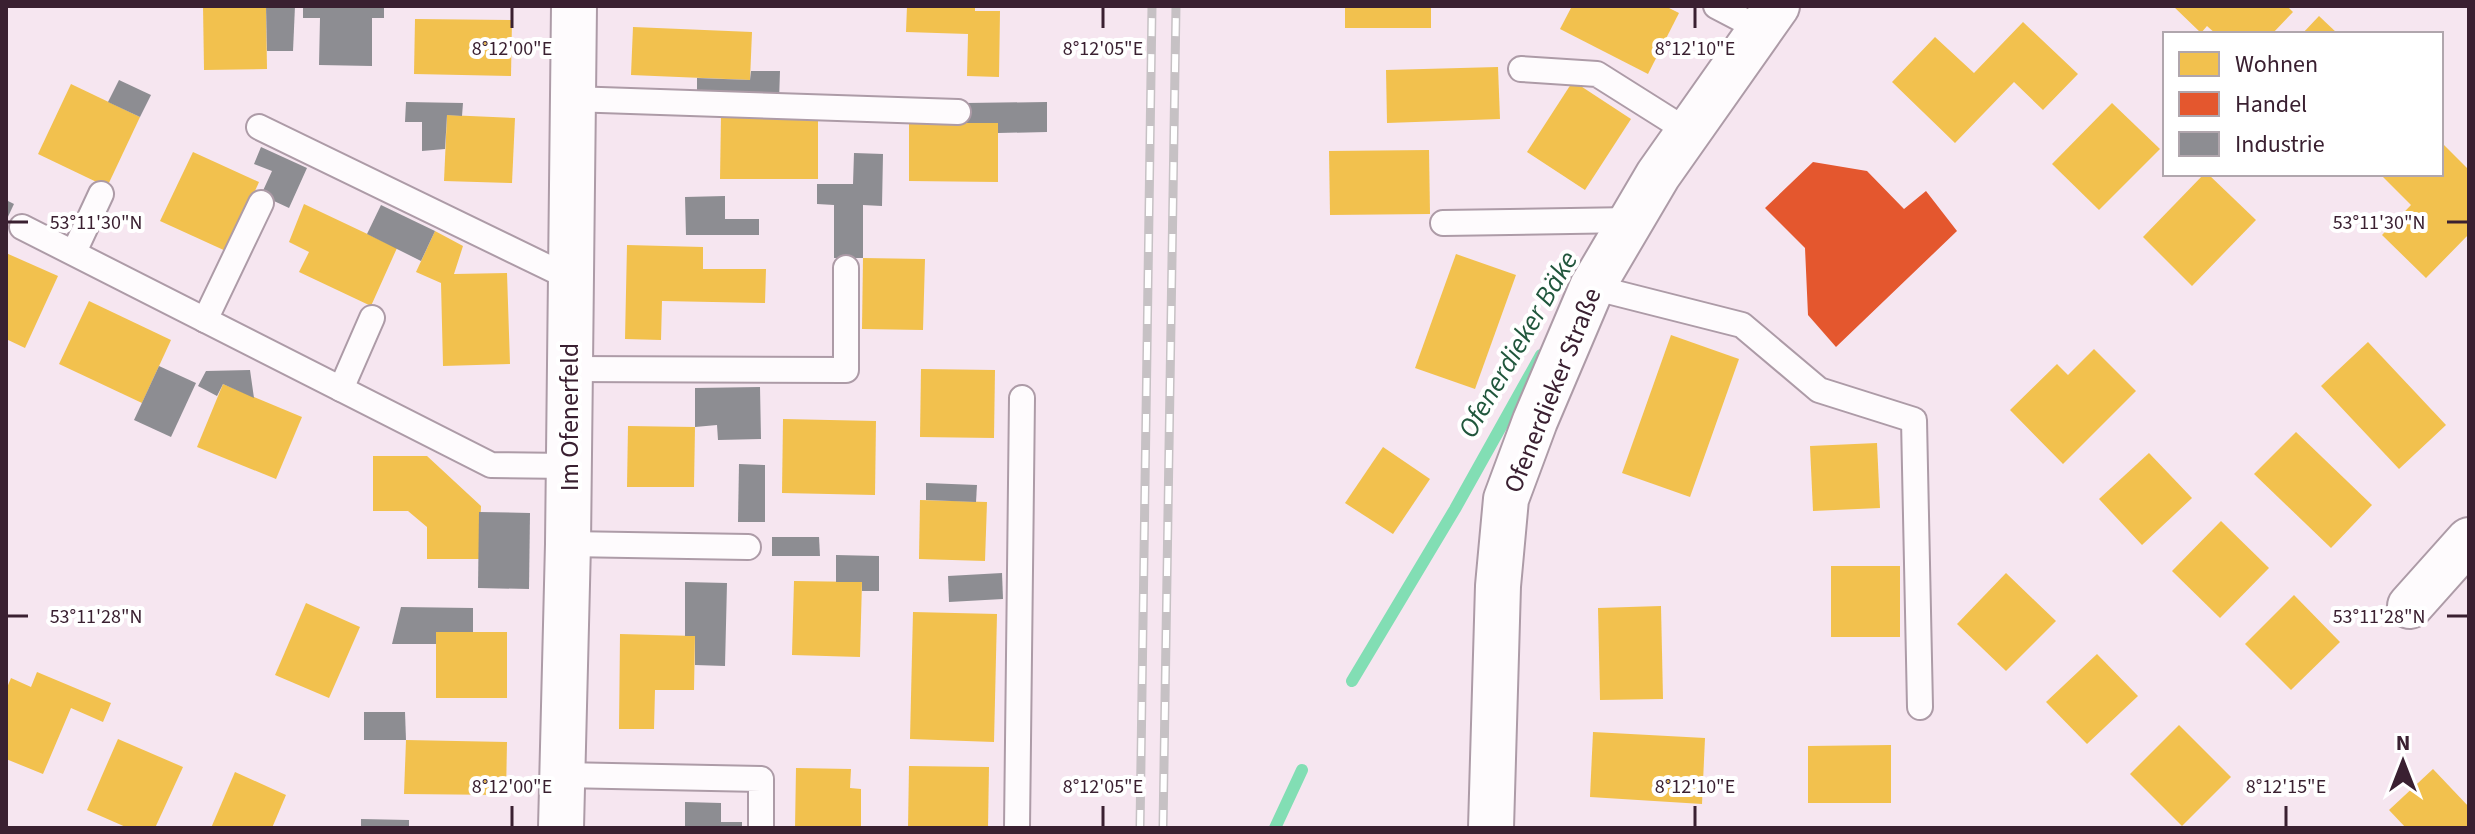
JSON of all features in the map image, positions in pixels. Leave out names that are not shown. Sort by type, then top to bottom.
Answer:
[{"type":"street","name":"Im Ofenerfeld","points":[[561,828],[568,544],[574,6]]},
{"type":"street","name":"Ofenerdieker Straße","points":[[1491,828],[1498,586],[1506,499],[1535,421],[1592,287],[1658,175],[1768,18]]},
{"type":"street","points":[[2410,606],[2469,540]]},
{"type":"lane","points":[[1716,6],[1768,18]]},
{"type":"lane","points":[[1521,69],[1597,74],[1689,132]]},
{"type":"lane","points":[[571,99],[958,112]]},
{"type":"lane","points":[[259,127],[570,278]]},
{"type":"lane","points":[[74,252],[101,194]]},
{"type":"lane","points":[[205,320],[261,203]]},
{"type":"lane","points":[[1443,223],[1632,220]]},
{"type":"lane","points":[[22,227],[491,465],[569,466]]},
{"type":"lane","points":[[570,369],[846,370],[846,268]]},
{"type":"lane","points":[[1592,287],[1742,325],[1819,390],[1914,420],[1920,707]]},
{"type":"lane","points":[[341,389],[372,318]]},
{"type":"lane","points":[[1017,828],[1022,398]]},
{"type":"lane","points":[[568,544],[748,547]]},
{"type":"lane","points":[[562,775],[761,779],[761,828]]},
{"type":"building: Wohnen","points":[[203,6],[266,6],[267,69],[204,70]]},
{"type":"building: Wohnen","points":[[907,6],[975,6],[975,11],[1000,11],[999,77],[967,76],[968,34],[906,32]]},
{"type":"building: Wohnen","points":[[1345,6],[1431,6],[1431,28],[1345,28]]},
{"type":"building: Wohnen","points":[[1572,6],[1665,6],[1679,13],[1648,74],[1560,29]]},
{"type":"building: Wohnen","points":[[2173,6],[2287,6],[2293,12],[2274,32],[2214,32],[2207,26],[2200,32]]},
{"type":"building: Wohnen","points":[[2319,16],[2336,32],[2304,32]]},
{"type":"building: Wohnen","points":[[415,19],[512,20],[511,76],[414,74]]},
{"type":"building: Wohnen","points":[[2023,22],[2078,74],[2043,110],[2014,82],[1955,143],[1892,82],[1935,37],[1974,73]]},
{"type":"building: Wohnen","points":[[633,27],[752,32],[750,80],[631,75]]},
{"type":"building: Wohnen","points":[[1498,67],[1500,119],[1387,123],[1386,70]]},
{"type":"building: Wohnen","points":[[1573,81],[1631,119],[1585,190],[1527,152]]},
{"type":"building: Wohnen","points":[[71,84],[140,117],[107,187],[38,154]]},
{"type":"building: Wohnen","points":[[2112,103],[2160,149],[2099,210],[2052,164]]},
{"type":"building: Wohnen","points":[[447,115],[515,118],[512,183],[444,181]]},
{"type":"building: Wohnen","points":[[721,116],[818,118],[818,179],[720,179]]},
{"type":"building: Wohnen","points":[[909,122],[998,123],[998,182],[909,181]]},
{"type":"building: Wohnen","points":[[2443,144],[2469,170],[2469,234],[2426,278],[2382,235],[2411,205],[2382,176],[2443,176]]},
{"type":"building: Wohnen","points":[[1429,150],[1430,214],[1330,215],[1329,151]]},
{"type":"building: Wohnen","points":[[193,152],[259,182],[228,252],[160,221]]},
{"type":"building: Wohnen","points":[[2202,176],[2210,176],[2256,220],[2192,286],[2143,237]]},
{"type":"building: Wohnen","points":[[304,204],[397,248],[371,306],[299,272],[309,252],[289,242]]},
{"type":"building: Wohnen","points":[[435,231],[463,246],[454,274],[507,273],[510,364],[443,366],[441,283],[416,272]]},
{"type":"building: Wohnen","points":[[627,245],[703,247],[703,269],[766,269],[765,303],[662,301],[661,340],[625,339]]},
{"type":"building: Wohnen","points":[[6,253],[58,276],[25,348],[6,339]]},
{"type":"building: Wohnen","points":[[1456,254],[1516,275],[1475,389],[1415,368]]},
{"type":"building: Wohnen","points":[[863,258],[925,259],[923,330],[862,329]]},
{"type":"building: Wohnen","points":[[89,301],[171,340],[142,403],[59,364]]},
{"type":"building: Wohnen","points":[[1671,335],[1739,359],[1690,497],[1622,473]]},
{"type":"building: Wohnen","points":[[2368,342],[2446,425],[2399,469],[2321,386]]},
{"type":"building: Wohnen","points":[[2094,349],[2136,391],[2063,464],[2010,410],[2057,364],[2068,375]]},
{"type":"building: Wohnen","points":[[921,369],[995,370],[994,438],[920,437]]},
{"type":"building: Wohnen","points":[[223,384],[302,417],[276,479],[197,447]]},
{"type":"building: Wohnen","points":[[783,419],[876,421],[875,495],[782,493]]},
{"type":"building: Wohnen","points":[[628,426],[695,427],[694,487],[627,487]]},
{"type":"building: Wohnen","points":[[2296,432],[2372,505],[2331,548],[2254,474]]},
{"type":"building: Wohnen","points":[[1877,443],[1880,508],[1813,511],[1810,446]]},
{"type":"building: Wohnen","points":[[1383,447],[1430,479],[1393,534],[1345,503]]},
{"type":"building: Wohnen","points":[[2149,453],[2192,498],[2142,545],[2099,499]]},
{"type":"building: Wohnen","points":[[373,456],[427,456],[481,506],[479,559],[427,559],[427,527],[408,511],[373,511]]},
{"type":"building: Wohnen","points":[[920,500],[987,502],[985,561],[919,559]]},
{"type":"building: Wohnen","points":[[2221,521],[2269,568],[2220,618],[2172,571]]},
{"type":"building: Wohnen","points":[[1831,566],[1900,566],[1900,637],[1831,637]]},
{"type":"building: Wohnen","points":[[2006,573],[2056,621],[2006,671],[1957,624]]},
{"type":"building: Wohnen","points":[[794,581],[862,582],[860,657],[792,655]]},
{"type":"building: Wohnen","points":[[2294,595],[2340,642],[2291,690],[2245,644]]},
{"type":"building: Wohnen","points":[[306,603],[360,627],[329,698],[275,675]]},
{"type":"building: Wohnen","points":[[1661,606],[1663,699],[1600,700],[1598,608]]},
{"type":"building: Wohnen","points":[[913,612],[997,614],[994,742],[910,739]]},
{"type":"building: Wohnen","points":[[436,632],[507,632],[507,698],[436,698]]},
{"type":"building: Wohnen","points":[[620,634],[695,636],[694,690],[655,690],[654,729],[619,729]]},
{"type":"building: Wohnen","points":[[2097,654],[2138,696],[2087,744],[2046,702]]},
{"type":"building: Wohnen","points":[[37,672],[111,703],[103,722],[71,708],[43,774],[6,759],[6,690],[11,678],[31,687]]},
{"type":"building: Wohnen","points":[[2179,725],[2231,777],[2182,826],[2130,774]]},
{"type":"building: Wohnen","points":[[1593,732],[1705,738],[1702,804],[1590,797]]},
{"type":"building: Wohnen","points":[[118,739],[183,767],[155,828],[128,828],[87,810]]},
{"type":"building: Wohnen","points":[[406,740],[507,742],[506,795],[404,794]]},
{"type":"building: Wohnen","points":[[1891,745],[1891,803],[1808,803],[1808,746]]},
{"type":"building: Wohnen","points":[[909,766],[989,767],[988,828],[908,828]]},
{"type":"building: Wohnen","points":[[796,768],[851,769],[850,788],[861,789],[861,828],[795,828]]},
{"type":"building: Wohnen","points":[[2433,769],[2469,807],[2469,828],[2406,828],[2389,810]]},
{"type":"building: Wohnen","points":[[235,772],[286,795],[272,828],[211,828]]},
{"type":"building: Handel","points":[[1813,162],[1867,171],[1904,209],[1926,191],[1957,231],[1836,347],[1808,315],[1805,248],[1765,208]]},
{"type":"building: Industrie","points":[[266,6],[295,6],[293,51],[267,51]]},
{"type":"building: Industrie","points":[[303,6],[384,6],[384,18],[372,18],[372,66],[319,65],[320,18],[303,18]]},
{"type":"building: Industrie","points":[[751,71],[780,71],[779,101],[697,99],[697,78],[750,80]]},
{"type":"building: Industrie","points":[[119,80],[151,95],[140,117],[108,102]]},
{"type":"building: Industrie","points":[[406,102],[463,103],[462,116],[447,115],[445,149],[422,151],[422,122],[405,122]]},
{"type":"building: Industrie","points":[[1047,102],[1047,132],[998,133],[998,123],[966,123],[966,103]]},
{"type":"building: Industrie","points":[[261,147],[307,168],[289,208],[261,195],[272,171],[254,164]]},
{"type":"building: Industrie","points":[[854,153],[883,154],[882,206],[863,205],[863,258],[834,258],[834,205],[817,204],[817,184],[853,184]]},
{"type":"building: Industrie","points":[[725,196],[725,219],[759,219],[759,235],[686,235],[685,197]]},
{"type":"building: Industrie","points":[[6,200],[14,204],[6,221]]},
{"type":"building: Industrie","points":[[381,205],[435,231],[421,261],[367,234]]},
{"type":"building: Industrie","points":[[159,366],[196,383],[171,437],[134,420]]},
{"type":"building: Industrie","points":[[250,370],[254,398],[223,384],[217,396],[198,386],[206,371]]},
{"type":"building: Industrie","points":[[760,387],[761,439],[718,440],[717,425],[695,427],[695,388]]},
{"type":"building: Industrie","points":[[739,464],[765,465],[765,522],[738,522]]},
{"type":"building: Industrie","points":[[926,483],[977,485],[976,502],[926,500]]},
{"type":"building: Industrie","points":[[479,512],[530,513],[529,589],[478,588]]},
{"type":"building: Industrie","points":[[772,537],[819,537],[820,556],[772,556]]},
{"type":"building: Industrie","points":[[836,555],[879,556],[879,591],[862,591],[862,582],[836,582]]},
{"type":"building: Industrie","points":[[1002,573],[1003,599],[949,602],[948,576]]},
{"type":"building: Industrie","points":[[685,582],[727,583],[725,666],[695,665],[695,636],[685,636]]},
{"type":"building: Industrie","points":[[401,607],[473,608],[473,632],[436,632],[436,644],[392,644]]},
{"type":"building: Industrie","points":[[364,712],[405,712],[406,740],[364,740]]},
{"type":"building: Industrie","points":[[685,802],[721,803],[721,822],[742,822],[742,828],[685,828]]},
{"type":"building: Industrie","points":[[361,819],[409,820],[409,828],[361,828]]},
{"type":"waterway","name":"Ofenerdieker Bäke","points":[[1352,681],[1455,509],[1541,355]]},
{"type":"waterway","name":"Ofenerdieker Bäke","points":[[1275,828],[1302,770]]},
{"type":"railway","points":[[1140,828],[1152,6]]},
{"type":"railway","points":[[1163,828],[1176,6]]}]
